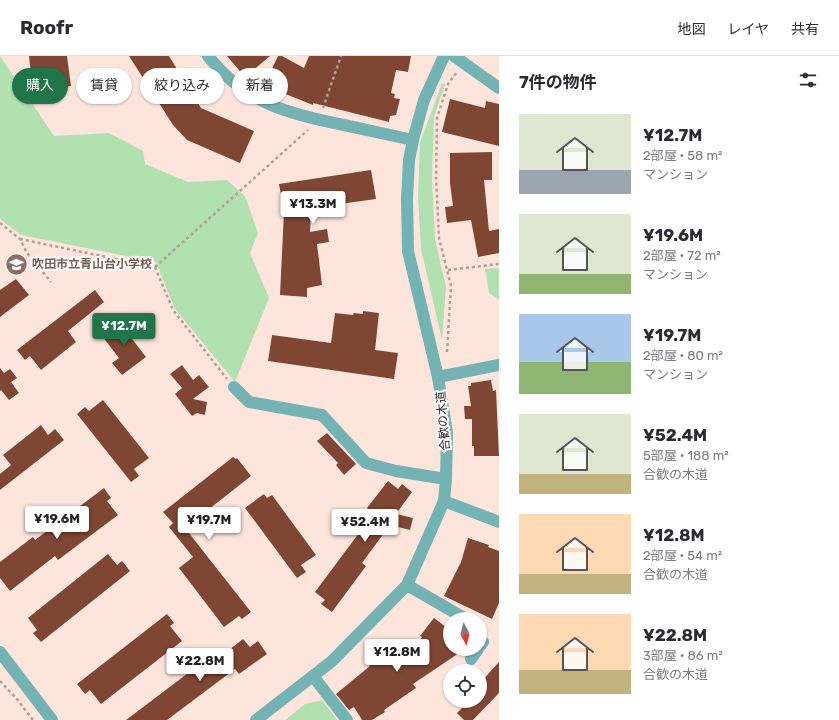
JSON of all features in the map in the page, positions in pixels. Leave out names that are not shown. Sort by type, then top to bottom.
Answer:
[{"type":"street","points":[[208,56],[220,71],[232,81],[254,97],[277,108],[318,120],[413,140]]},
{"type":"street","name":"合歓の木道","points":[[256,720],[331,662],[407,586],[444,501],[447,433],[438,377],[408,251],[407,191],[409,160],[413,140],[424,100],[444,56]]},
{"type":"street","points":[[454,56],[499,88]]},
{"type":"street","points":[[438,377],[499,365]]},
{"type":"street","points":[[234,387],[249,402],[322,414],[366,463],[396,472],[446,479]]},
{"type":"street","points":[[444,501],[499,522]]},
{"type":"street","points":[[407,586],[453,612]]},
{"type":"street","points":[[0,652],[52,720]]},
{"type":"street","points":[[313,676],[347,720]]},
{"type":"path","points":[[155,267],[291,146],[318,120],[341,56]]},
{"type":"path","points":[[447,352],[451,286],[439,238],[436,178],[437,118],[448,84],[458,71]]},
{"type":"path","points":[[0,223],[20,239],[155,267]]},
{"type":"path","points":[[20,239],[26,253],[51,282]]},
{"type":"path","points":[[448,270],[499,264]]},
{"type":"path","points":[[155,267],[173,310],[234,387]]},
{"type":"path","points":[[0,681],[16,698],[33,720]]},
{"type":"green space","points":[[0,56],[12,74],[12,104],[32,104],[54,136],[109,133],[143,151],[145,164],[188,182],[227,180],[245,196],[258,233],[250,253],[269,298],[235,382],[175,309],[156,262],[21,235],[0,219]]},
{"type":"green space","points":[[442,83],[445,84],[434,117],[432,178],[435,239],[446,287],[442,340],[421,249],[418,197],[420,143]]},
{"type":"green space","points":[[499,268],[499,300],[489,293],[485,269]]},
{"type":"green space","points":[[322,700],[337,720],[285,720],[305,704]]},
{"type":"building","points":[[29,56],[67,56],[71,86],[68,86],[68,68],[30,68]]},
{"type":"building","points":[[129,56],[169,56],[176,68],[140,68],[140,73]]},
{"type":"building","points":[[227,56],[270,56],[256,68],[237,68]]},
{"type":"building","points":[[278,56],[282,56],[304,68],[309,56],[411,56],[408,72],[396,70],[391,93],[395,94],[394,98],[400,99],[396,115],[390,116],[389,122],[313,103],[313,105],[288,95],[288,68],[272,68]]},
{"type":"building","points":[[450,99],[485,108],[486,101],[499,104],[499,146],[442,132]]},
{"type":"building","points":[[160,104],[199,104],[201,108],[254,131],[240,163],[187,140],[173,125]]},
{"type":"building","points":[[492,152],[492,180],[484,180],[489,231],[499,229],[499,253],[478,257],[471,220],[447,223],[445,207],[453,206],[450,183],[450,153]]},
{"type":"building","points":[[371,170],[376,199],[311,208],[310,232],[327,229],[329,242],[317,244],[322,285],[307,288],[307,297],[280,295],[284,212],[279,184]]},
{"type":"building","points":[[16,279],[29,295],[0,317],[0,290]]},
{"type":"building","points":[[95,290],[104,302],[68,331],[76,342],[41,370],[30,356],[25,360],[17,350]]},
{"type":"building","points":[[363,311],[379,313],[375,350],[398,353],[394,379],[268,361],[272,335],[331,343],[335,313],[353,315],[354,313],[363,314]]},
{"type":"building","points":[[130,319],[137,329],[129,335],[146,357],[122,375],[112,363],[119,358],[102,336],[114,327],[116,329]]},
{"type":"building","points":[[182,365],[193,380],[199,375],[209,387],[193,399],[207,402],[205,415],[197,413],[192,416],[175,394],[182,388],[170,374]]},
{"type":"building","points":[[0,368],[4,373],[10,369],[17,378],[11,382],[19,393],[9,400],[1,390],[0,391]]},
{"type":"building","points":[[491,380],[493,391],[496,390],[499,456],[474,456],[474,446],[472,446],[472,419],[465,419],[464,406],[471,406],[468,386],[471,386],[471,383]]},
{"type":"building","points":[[103,400],[149,458],[134,469],[139,476],[131,482],[77,414],[85,407],[89,411]]},
{"type":"building","points":[[41,425],[48,435],[55,429],[64,440],[0,490],[0,474],[11,465],[3,455]]},
{"type":"building","points":[[327,433],[356,464],[344,475],[336,465],[338,463],[317,441]]},
{"type":"building","points":[[233,457],[236,459],[237,458],[251,476],[185,528],[251,612],[242,619],[239,616],[224,627],[179,568],[193,557],[169,527],[173,523],[163,512]]},
{"type":"building","points":[[388,481],[398,489],[402,484],[412,492],[396,514],[413,518],[410,530],[390,525],[362,563],[366,566],[332,612],[321,604],[325,600],[315,592],[362,529],[361,528],[372,513],[367,508]]},
{"type":"building","points":[[104,488],[111,498],[107,501],[118,515],[58,560],[55,556],[10,591],[0,578],[0,562],[33,537],[35,540]]},
{"type":"building","points":[[264,494],[267,498],[272,495],[316,555],[301,565],[306,572],[297,578],[245,508]]},
{"type":"building","points":[[468,538],[489,545],[488,547],[499,551],[499,603],[492,619],[487,617],[487,612],[477,612],[444,596],[461,562]]},
{"type":"building","points":[[108,554],[117,565],[122,561],[130,571],[41,642],[33,633],[37,630],[28,618]]},
{"type":"building","points":[[167,614],[174,623],[170,626],[182,641],[101,704],[90,690],[85,694],[77,684]]},
{"type":"building","points":[[434,618],[443,625],[443,656],[455,656],[413,684],[416,688],[372,720],[362,720],[354,707],[349,710],[336,694],[370,666],[368,664],[392,645],[396,650],[399,647],[409,660],[422,637],[420,636]]},
{"type":"building","points":[[243,639],[250,647],[258,641],[267,654],[239,674],[235,669],[167,720],[126,720],[212,655],[216,660]]},
{"type":"building","points":[[499,662],[499,693],[487,705],[487,675]]},
{"type":"building","points":[[462,708],[485,708],[473,720],[464,720],[457,713]]},
{"type":"place","name":"吹田市立青山台小学校","points":[[16,264]]}]
